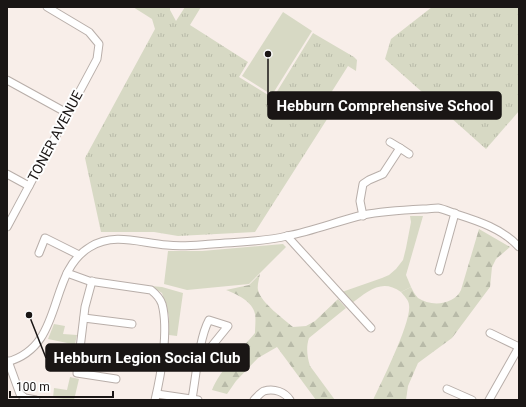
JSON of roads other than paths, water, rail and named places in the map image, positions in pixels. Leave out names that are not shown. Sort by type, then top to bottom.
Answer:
[{"type":"street","name":"TONER AVENUE","points":[[7,227],[97,59],[99,44],[89,32],[47,7]]},
{"type":"street","points":[[7,80],[67,113]]},
{"type":"street","points":[[390,142],[410,154]]},
{"type":"street","points":[[363,216],[360,201],[363,184],[383,174],[400,148]]},
{"type":"street","points":[[7,174],[29,186]]},
{"type":"street","points":[[36,400],[25,398],[20,394],[8,362],[29,352],[44,335],[67,273],[79,255],[100,241],[129,239],[167,245],[185,246],[287,236],[363,216],[410,209],[439,208],[483,223],[512,238],[519,247]]},
{"type":"street","points":[[439,271],[455,213]]},
{"type":"street","points":[[287,236],[371,328]]},
{"type":"street","points":[[39,253],[45,238],[79,255]]},
{"type":"street","points":[[67,273],[92,281],[151,290],[158,296],[162,304],[164,324],[161,367],[156,397],[195,400],[198,363],[203,335],[209,320],[228,326],[198,363]]},
{"type":"street","points":[[92,281],[85,307],[77,373],[116,379]]},
{"type":"street","points":[[84,318],[132,324]]},
{"type":"street","points":[[489,400],[519,349],[490,333]]},
{"type":"street","points":[[448,389],[472,400]]},
{"type":"street","points":[[254,400],[263,392],[273,390],[286,394],[290,400]]},
{"type":"place","name":"Hebburn Comprehensive School","points":[[268,54]]},
{"type":"place","name":"Hebburn Legion Social Club","points":[[29,315]]}]
